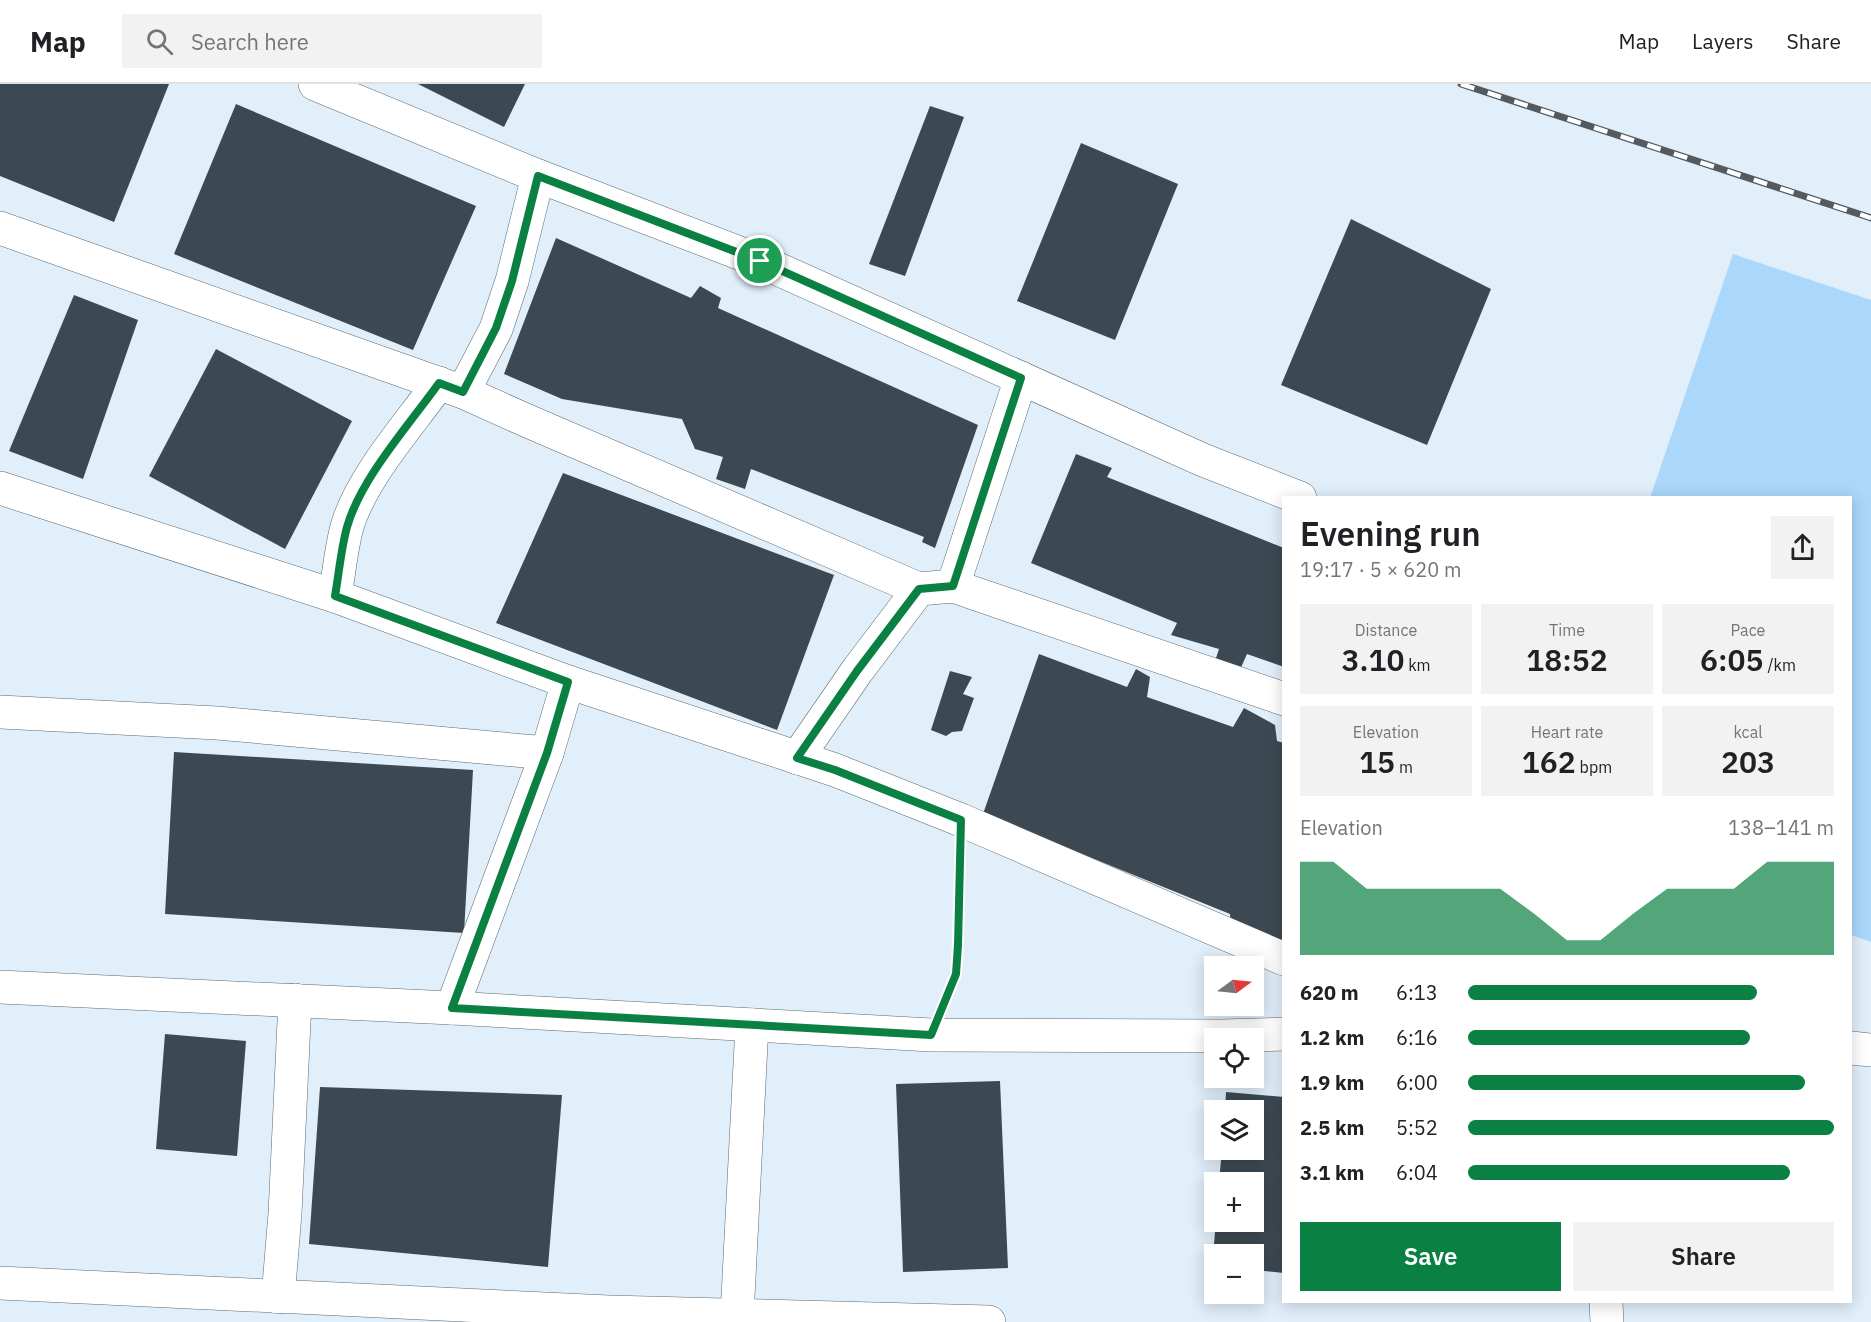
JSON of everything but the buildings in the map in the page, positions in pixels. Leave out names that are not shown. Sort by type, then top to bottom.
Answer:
[{"type":"street","points":[[315,84],[538,176],[760,261],[1203,460],[1295,496]]},
{"type":"street","points":[[335,596],[347,527],[359,498],[374,472],[451,388],[499,319],[512,281],[538,176]]},
{"type":"street","points":[[0,228],[451,388],[919,589],[953,586],[1282,698]]},
{"type":"street","points":[[953,586],[1021,378]]},
{"type":"street","points":[[0,488],[335,596],[568,682],[835,770],[961,820],[1282,958]]},
{"type":"street","points":[[797,758],[857,671],[919,589]]},
{"type":"street","points":[[452,1008],[547,753],[568,682]]},
{"type":"street","points":[[0,712],[217,723],[547,753]]},
{"type":"street","points":[[0,987],[452,1008],[931,1035],[1282,1034]]},
{"type":"street","points":[[278,1297],[285,1214],[295,1000]]},
{"type":"street","points":[[737,1316],[752,1025]]},
{"type":"street","points":[[1852,1048],[1871,1050]]},
{"type":"street","points":[[0,1283],[737,1316],[783,1320],[989,1322]]},
{"type":"street","points":[[1606,1303],[1607,1322]]},
{"type":"path","points":[[931,1035],[956,974],[961,820]]},
{"type":"shaded area","points":[[1733,254],[1871,300],[1871,942],[1852,935],[1852,496],[1651,496]]},
{"type":"railway","points":[[1461,84],[1871,218]]},
{"type":"route","points":[[538,176],[760,261],[1021,378],[953,586],[919,589],[857,671],[797,758],[835,770],[961,820],[956,974],[931,1035],[452,1008],[547,753],[568,682],[335,596],[347,527],[359,498],[374,472],[439,383],[463,392],[496,328],[512,281],[538,176]]}]
